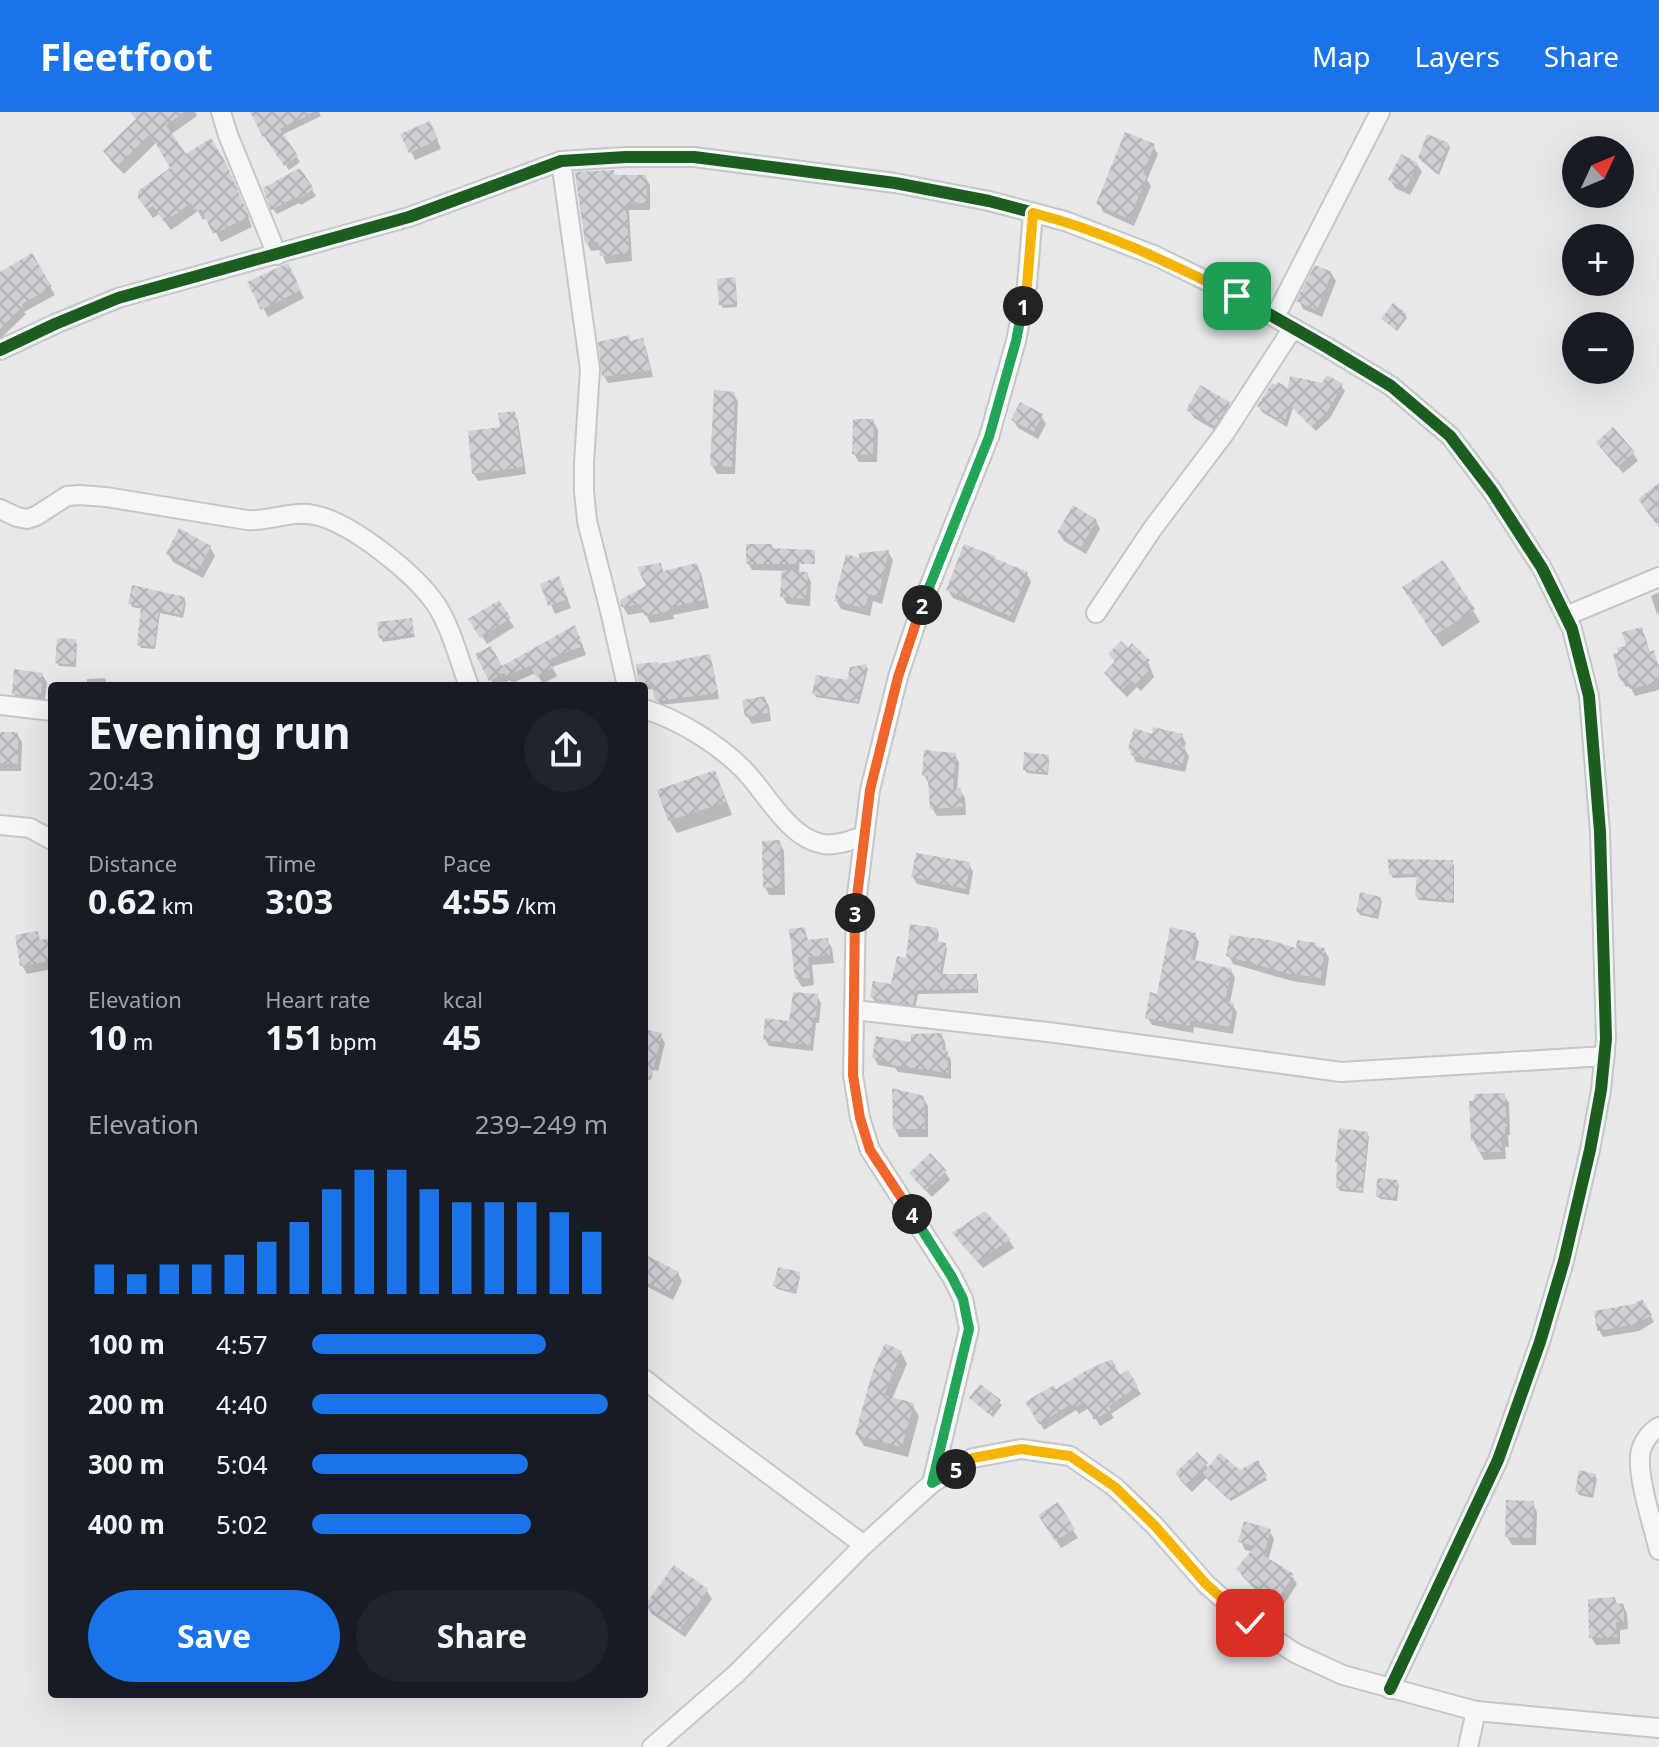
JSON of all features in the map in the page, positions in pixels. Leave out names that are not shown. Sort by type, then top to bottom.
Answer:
[{"type":"street","points":[[221,112],[277,255]]},
{"type":"street","points":[[1275,317],[1380,112]]},
{"type":"street","points":[[0,350],[118,298],[409,217],[561,161],[694,157],[895,183],[989,201],[1065,221],[1156,256],[1275,317],[1391,386],[1450,436],[1492,491],[1533,556],[1572,629],[1589,696],[1600,832],[1606,1039],[1590,1150],[1564,1261],[1540,1342],[1498,1460],[1390,1689]]},
{"type":"street","points":[[561,161],[590,369],[584,463],[587,521],[626,682]]},
{"type":"street","points":[[932,1483],[969,1329],[963,1299],[952,1277],[870,1150],[860,1118],[853,1075],[856,903],[870,790],[898,677],[923,602],[989,437],[1016,341],[1027,285],[1033,213]]},
{"type":"street","points":[[1096,613],[1171,503],[1224,434],[1293,328]]},
{"type":"street","points":[[0,509],[27,519],[67,496],[79,495],[247,520],[295,514],[334,521],[371,543],[424,589],[443,618],[467,682]]},
{"type":"street","points":[[1566,616],[1659,577]]},
{"type":"street","points":[[0,705],[48,711]]},
{"type":"street","points":[[648,710],[663,714],[712,744],[743,769],[799,833],[821,844],[844,843],[864,836]]},
{"type":"street","points":[[0,825],[30,828],[48,838]]},
{"type":"street","points":[[854,1010],[1056,1033],[1341,1072],[1605,1056]]},
{"type":"street","points":[[648,1382],[864,1545]]},
{"type":"street","points":[[1659,1427],[1645,1442],[1639,1456],[1641,1477],[1659,1550]]},
{"type":"street","points":[[652,1747],[736,1674],[864,1545],[932,1483],[973,1458],[1021,1449],[1070,1456],[1115,1487],[1155,1526],[1206,1584],[1250,1623],[1295,1653],[1343,1675],[1476,1711],[1651,1728],[1659,1712]]},
{"type":"street","points":[[1468,1747],[1476,1711]]},
{"type":"building","points":[[130,112],[184,112],[166,125],[186,154],[211,138],[227,165],[249,217],[213,234],[201,209],[196,212],[191,203],[164,222],[153,206],[147,210],[138,198],[138,191],[170,168],[150,134],[117,166],[103,151],[136,119]]},
{"type":"building","points":[[250,112],[314,112],[280,129],[298,156],[284,166]]},
{"type":"building","points":[[430,121],[438,140],[409,153],[400,134]]},
{"type":"building","points":[[1125,132],[1155,144],[1143,174],[1147,176],[1129,219],[1096,204]]},
{"type":"building","points":[[1427,134],[1449,143],[1437,174],[1418,158]]},
{"type":"building","points":[[1401,154],[1418,163],[1406,188],[1388,180]]},
{"type":"building","points":[[300,168],[314,189],[296,201],[294,198],[271,210],[263,188]]},
{"type":"building","points":[[614,170],[614,175],[646,175],[647,203],[626,203],[629,253],[600,256],[598,242],[585,243],[575,172]]},
{"type":"building","points":[[32,253],[52,287],[22,304],[0,329],[0,272]]},
{"type":"building","points":[[288,263],[301,290],[261,310],[247,282]]},
{"type":"building","points":[[1315,265],[1332,272],[1317,310],[1296,301]]},
{"type":"building","points":[[735,277],[737,304],[719,305],[717,279]]},
{"type":"building","points":[[1393,303],[1407,314],[1395,329],[1381,319]]},
{"type":"building","points":[[629,335],[630,341],[643,338],[650,370],[602,377],[598,342]]},
{"type":"building","points":[[1327,375],[1343,384],[1327,412],[1311,427],[1290,405],[1284,423],[1257,406],[1272,383],[1276,385],[1278,382],[1288,388],[1290,376],[1322,383]]},
{"type":"building","points":[[1200,385],[1230,402],[1215,426],[1186,410]]},
{"type":"building","points":[[714,390],[735,392],[732,467],[710,466]]},
{"type":"building","points":[[1020,402],[1043,414],[1034,432],[1011,420]]},
{"type":"building","points":[[515,411],[523,467],[472,474],[468,431],[500,427],[498,413]]},
{"type":"building","points":[[853,419],[874,419],[873,455],[852,454]]},
{"type":"building","points":[[1613,427],[1635,452],[1617,467],[1596,442]]},
{"type":"building","points":[[1659,483],[1659,528],[1638,499]]},
{"type":"building","points":[[1073,505],[1097,520],[1081,547],[1057,533]]},
{"type":"building","points":[[179,528],[211,546],[198,571],[166,554]]},
{"type":"building","points":[[746,544],[815,550],[815,564],[746,564]]},
{"type":"building","points":[[964,544],[1028,572],[1010,616],[946,590]]},
{"type":"building","points":[[889,550],[878,597],[869,594],[865,608],[834,601],[846,554],[859,558],[859,553]]},
{"type":"building","points":[[1443,560],[1475,609],[1434,636],[1402,587]]},
{"type":"building","points":[[661,563],[663,571],[697,563],[705,600],[644,616],[641,604],[621,607],[620,600],[646,586],[637,567]]},
{"type":"building","points":[[782,570],[808,572],[806,599],[780,597]]},
{"type":"building","points":[[559,576],[568,599],[548,606],[540,584]]},
{"type":"building","points":[[132,585],[185,597],[182,615],[159,610],[154,647],[137,645],[141,606],[128,604]]},
{"type":"building","points":[[499,600],[511,618],[480,638],[468,619]]},
{"type":"building","points":[[412,618],[414,634],[379,639],[377,622]]},
{"type":"building","points":[[575,625],[583,646],[550,659],[554,667],[536,677],[530,666],[489,681],[475,654],[491,646],[502,666]]},
{"type":"building","points":[[1642,627],[1649,652],[1654,650],[1659,682],[1629,689],[1627,679],[1620,681],[1613,654],[1618,653],[1617,648],[1626,646],[1622,632]]},
{"type":"building","points":[[57,638],[76,639],[75,665],[55,663]]},
{"type":"building","points":[[1121,641],[1128,648],[1132,643],[1150,660],[1146,664],[1151,668],[1136,684],[1131,680],[1122,690],[1104,673],[1115,661],[1108,654]]},
{"type":"building","points":[[710,654],[718,693],[657,701],[652,683],[639,682],[636,664],[659,664]]},
{"type":"building","points":[[867,664],[858,702],[812,694],[816,675],[847,680],[850,667]]},
{"type":"building","points":[[14,669],[43,673],[41,698],[12,694]]},
{"type":"building","points":[[765,696],[768,713],[745,717],[742,700]]},
{"type":"building","points":[[1153,727],[1183,734],[1180,746],[1186,747],[1182,766],[1130,755],[1131,750],[1128,749],[1134,728],[1152,734]]},
{"type":"building","points":[[0,732],[18,732],[18,764],[0,763]]},
{"type":"building","points":[[924,750],[956,753],[953,788],[961,788],[963,807],[930,809],[928,776],[922,776]]},
{"type":"building","points":[[1024,752],[1049,755],[1047,773],[1023,770]]},
{"type":"building","points":[[715,770],[726,802],[668,821],[657,790]]},
{"type":"building","points":[[780,840],[781,887],[763,888],[762,841]]},
{"type":"building","points":[[916,853],[970,862],[966,889],[911,877]]},
{"type":"building","points":[[1388,859],[1453,860],[1453,901],[1415,897],[1417,874],[1389,875]]},
{"type":"building","points":[[1360,892],[1381,897],[1377,916],[1356,912]]},
{"type":"building","points":[[910,924],[938,928],[935,941],[946,943],[940,974],[977,974],[977,989],[916,990],[913,1005],[870,997],[873,981],[891,984],[897,956],[906,958]]},
{"type":"building","points":[[805,927],[806,940],[828,938],[830,955],[808,957],[810,978],[795,979],[789,929]]},
{"type":"building","points":[[1170,927],[1196,933],[1191,959],[1232,969],[1225,1001],[1234,1003],[1230,1027],[1190,1020],[1189,1026],[1145,1018],[1150,992],[1157,994]]},
{"type":"building","points":[[38,931],[39,940],[48,939],[48,962],[20,966],[15,935]]},
{"type":"building","points":[[1230,935],[1270,940],[1296,948],[1297,940],[1316,943],[1315,946],[1325,948],[1321,978],[1286,973],[1226,956]]},
{"type":"building","points":[[793,992],[818,994],[810,1045],[763,1040],[765,1018],[789,1021]]},
{"type":"building","points":[[648,1030],[662,1033],[651,1080],[648,1080]]},
{"type":"building","points":[[942,1033],[943,1050],[948,1051],[948,1073],[892,1065],[891,1062],[872,1058],[876,1036],[911,1042],[911,1034]]},
{"type":"building","points":[[892,1088],[924,1096],[925,1129],[893,1129]]},
{"type":"building","points":[[1505,1093],[1507,1127],[1505,1139],[1501,1139],[1502,1152],[1478,1152],[1477,1141],[1471,1141],[1469,1101],[1474,1100],[1474,1094]]},
{"type":"building","points":[[1339,1128],[1368,1132],[1362,1191],[1336,1188]]},
{"type":"building","points":[[930,1153],[947,1171],[926,1190],[909,1173]]},
{"type":"building","points":[[1377,1178],[1398,1180],[1396,1198],[1376,1197]]},
{"type":"building","points":[[985,1211],[1011,1239],[977,1261],[952,1233]]},
{"type":"building","points":[[648,1256],[679,1272],[668,1293],[648,1283]]},
{"type":"building","points":[[778,1267],[800,1272],[795,1292],[773,1286]]},
{"type":"building","points":[[1642,1299],[1652,1315],[1635,1324],[1597,1331],[1594,1311],[1634,1304]]},
{"type":"building","points":[[885,1343],[902,1351],[884,1395],[914,1403],[902,1447],[855,1435],[872,1373]]},
{"type":"building","points":[[1112,1359],[1120,1375],[1128,1370],[1138,1386],[1109,1406],[1111,1410],[1094,1420],[1084,1402],[1073,1408],[1071,1404],[1039,1424],[1025,1402]]},
{"type":"building","points":[[980,1384],[1001,1400],[990,1415],[969,1398]]},
{"type":"building","points":[[1197,1452],[1208,1463],[1187,1485],[1175,1473]]},
{"type":"building","points":[[1220,1453],[1240,1470],[1258,1460],[1267,1476],[1228,1499],[1202,1474]]},
{"type":"building","points":[[1579,1470],[1596,1474],[1591,1495],[1575,1492]]},
{"type":"building","points":[[1506,1500],[1534,1501],[1532,1538],[1505,1537]]},
{"type":"building","points":[[1058,1502],[1075,1529],[1055,1541],[1038,1515]]},
{"type":"building","points":[[1244,1521],[1271,1529],[1264,1556],[1294,1574],[1278,1599],[1250,1582],[1236,1569],[1255,1546],[1238,1542]]},
{"type":"building","points":[[674,1565],[708,1589],[680,1630],[648,1607],[648,1601]]},
{"type":"building","points":[[1615,1597],[1616,1604],[1624,1603],[1624,1622],[1616,1622],[1617,1637],[1589,1638],[1588,1599]]},
{"type":"cycle path","points":[[0,350],[118,298],[409,217],[561,161],[694,157],[895,183],[989,201],[1065,221],[1156,256],[1237,296],[1391,386],[1450,436],[1492,491],[1542,568],[1572,629],[1589,696],[1600,832],[1606,1039],[1590,1150],[1564,1261],[1540,1342],[1498,1460],[1390,1689]]},
{"type":"route","points":[[1237,296],[1156,256],[1065,221],[1033,213],[1027,285],[1016,341],[989,437],[923,602],[898,677],[870,790],[856,903],[853,1075],[860,1118],[870,1150],[952,1277],[963,1299],[969,1329],[932,1483],[973,1458],[1021,1449],[1070,1456],[1115,1487],[1155,1526],[1206,1584],[1250,1623]]}]
